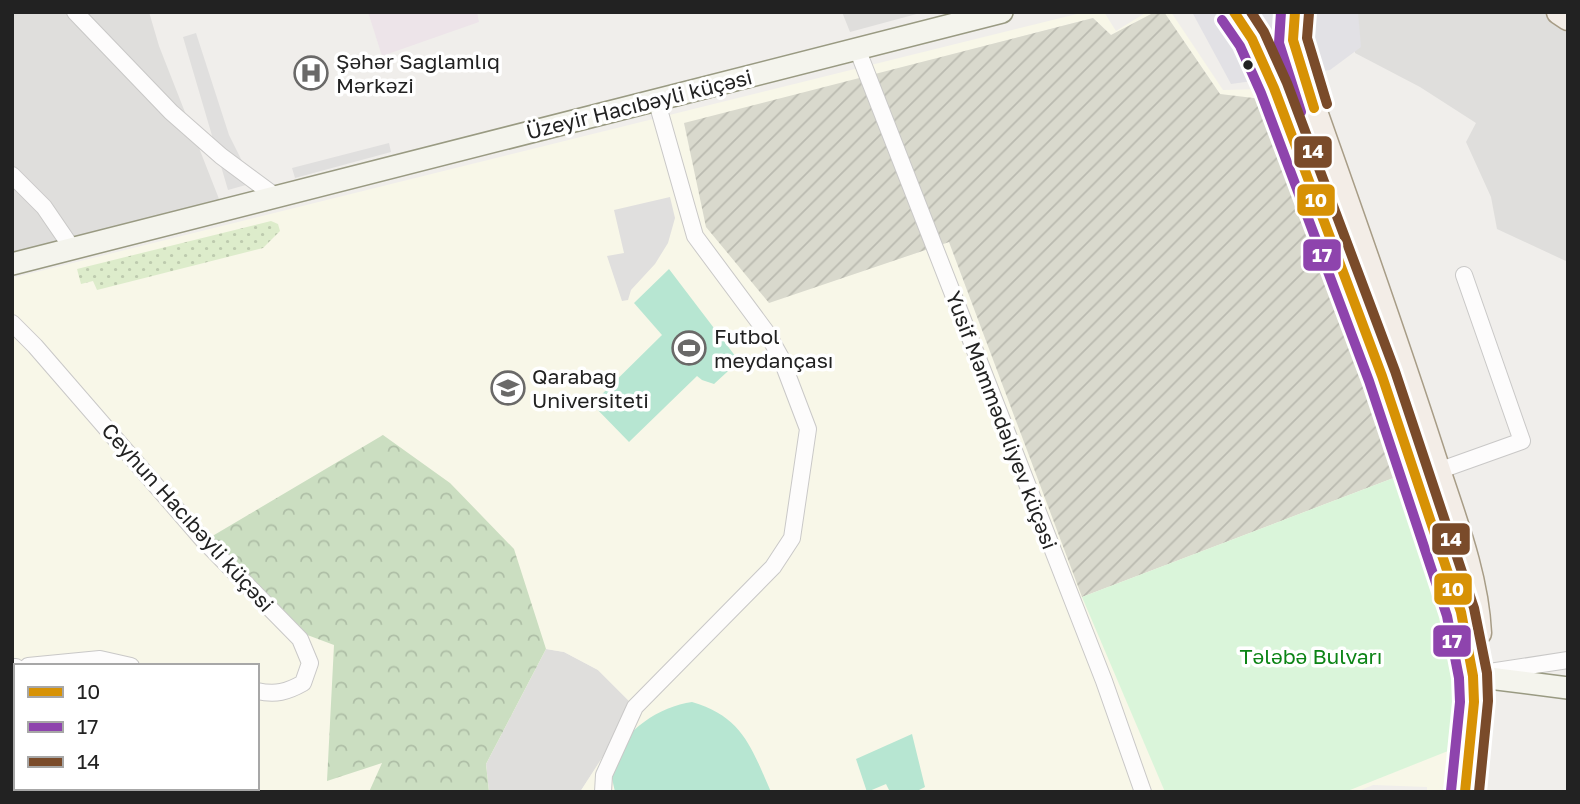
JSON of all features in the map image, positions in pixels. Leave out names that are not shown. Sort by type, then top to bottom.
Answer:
[{"type":"main road","name":"Üzeyir Hacıbəyli küçəsi","points":[[12,264],[656,99],[858,51],[1002,12]]},
{"type":"main road","points":[[1234,12],[1252,38],[1273,88],[1382,376],[1403,402],[1438,471],[1462,548],[1478,611],[1480,643],[1474,676],[1465,792]]},
{"type":"main road","points":[[1294,12],[1293,40],[1301,72],[1403,402],[1461,612],[1474,676]]},
{"type":"main road","points":[[1559,12],[1568,18]]},
{"type":"main road","points":[[1474,676],[1568,688]]},
{"type":"street","points":[[75,12],[171,112],[221,156],[275,196]]},
{"type":"street","name":"Yusif Məmmədəliyev küçəsi","points":[[858,51],[1104,681],[1143,792]]},
{"type":"street","points":[[603,792],[604,775],[635,707],[773,567],[792,538],[807,429],[782,358],[767,333],[695,236],[656,99]]},
{"type":"street","points":[[12,175],[44,207],[72,248]]},
{"type":"street","points":[[1438,471],[1522,441],[1464,275]]},
{"type":"street","name":"Ceyhun Hacıbəyli küçəsi","points":[[12,323],[204,541],[300,639],[310,663],[303,683],[285,692],[270,694],[259,691]]},
{"type":"street","points":[[49,664],[100,659],[122,664]]},
{"type":"street","points":[[1474,676],[1494,670],[1568,660]]},
{"type":"shaded area","points":[[12,12],[149,12],[159,46],[221,204],[12,262]]},
{"type":"shaded area","points":[[368,12],[477,12],[479,22],[382,56]]},
{"type":"shaded area","points":[[842,12],[924,12],[850,32]]},
{"type":"shaded area","name":"Qarabağ Universiteti","points":[[1085,12],[1104,12],[1116,31],[1147,12],[1155,12],[1111,35],[1093,18],[684,124],[769,302],[949,242],[1083,597],[1220,94],[1164,12],[1171,12],[1223,90],[1266,89],[1405,473],[1464,667],[1450,792],[1427,792],[1427,787],[1373,785],[1356,792],[580,792],[635,707],[598,670],[564,652],[546,649],[486,764],[489,792],[12,792],[12,278]]},
{"type":"shaded area","points":[[1155,12],[1164,12],[1220,94],[1262,99],[1396,477],[1082,597],[949,242],[769,303],[706,227],[684,123],[1093,18],[1111,35]]},
{"type":"shaded area","points":[[1192,12],[1358,12],[1361,47],[1330,70],[1231,84]]},
{"type":"shaded area","points":[[1352,12],[1568,12],[1568,262],[1497,229],[1491,197],[1466,142],[1476,123],[1420,87],[1355,53]]},
{"type":"shaded area","points":[[196,33],[229,135],[253,183],[228,190],[183,37]]},
{"type":"shaded area","points":[[389,143],[391,152],[295,178],[292,168]]},
{"type":"shaded area","points":[[670,197],[675,218],[668,243],[655,264],[631,290],[628,300],[622,301],[607,256],[624,253],[614,210]]},
{"type":"shaded area","points":[[546,649],[564,652],[598,670],[635,707],[580,792],[489,792],[486,764]]},
{"type":"green space","points":[[271,221],[278,224],[280,231],[263,248],[97,290],[93,281],[81,284],[77,269]]},
{"type":"green space","name":"Futbol meydançası","points":[[669,269],[739,361],[714,384],[697,376],[629,442],[592,404],[662,335],[634,303]]},
{"type":"green space","points":[[383,435],[450,483],[514,549],[546,649],[486,764],[489,792],[369,792],[382,763],[327,781],[334,645],[302,633],[204,541]]},
{"type":"green space","name":"Tələbə Bulvarı","points":[[1396,477],[1459,670],[1448,751],[1345,792],[1165,792],[1082,597]]},
{"type":"green space","points":[[692,702],[709,708],[734,725],[751,748],[771,792],[615,792],[612,775],[615,761],[620,747],[629,736],[652,717]]},
{"type":"green space","points":[[912,734],[925,787],[915,792],[890,792],[886,784],[867,792],[856,759]]},
{"type":"transit line","name":"10","points":[[1234,12],[1252,39],[1274,88],[1382,376],[1461,612],[1473,676],[1474,702],[1465,792]]},
{"type":"transit line","name":"14","points":[[1251,12],[1264,32],[1287,83],[1395,371],[1474,608],[1487,673],[1488,701],[1479,792]]},
{"type":"transit line","name":"17","points":[[1281,12],[1279,43],[1301,112]]},
{"type":"transit line","name":"10","points":[[1295,12],[1293,40],[1314,108]]},
{"type":"transit line","name":"14","points":[[1309,13],[1307,38],[1327,104]]},
{"type":"transit line","name":"17","points":[[1222,20],[1240,46],[1261,93],[1369,381],[1447,616],[1459,678],[1460,702],[1451,791]]},
{"type":"place","name":"Şəhər Sağlamlıq Mərkəzi","points":[[311,73]]},
{"type":"place","name":"Futbol meydançası","points":[[689,348]]},
{"type":"place","name":"Qarabağ Universiteti","points":[[508,388]]}]
